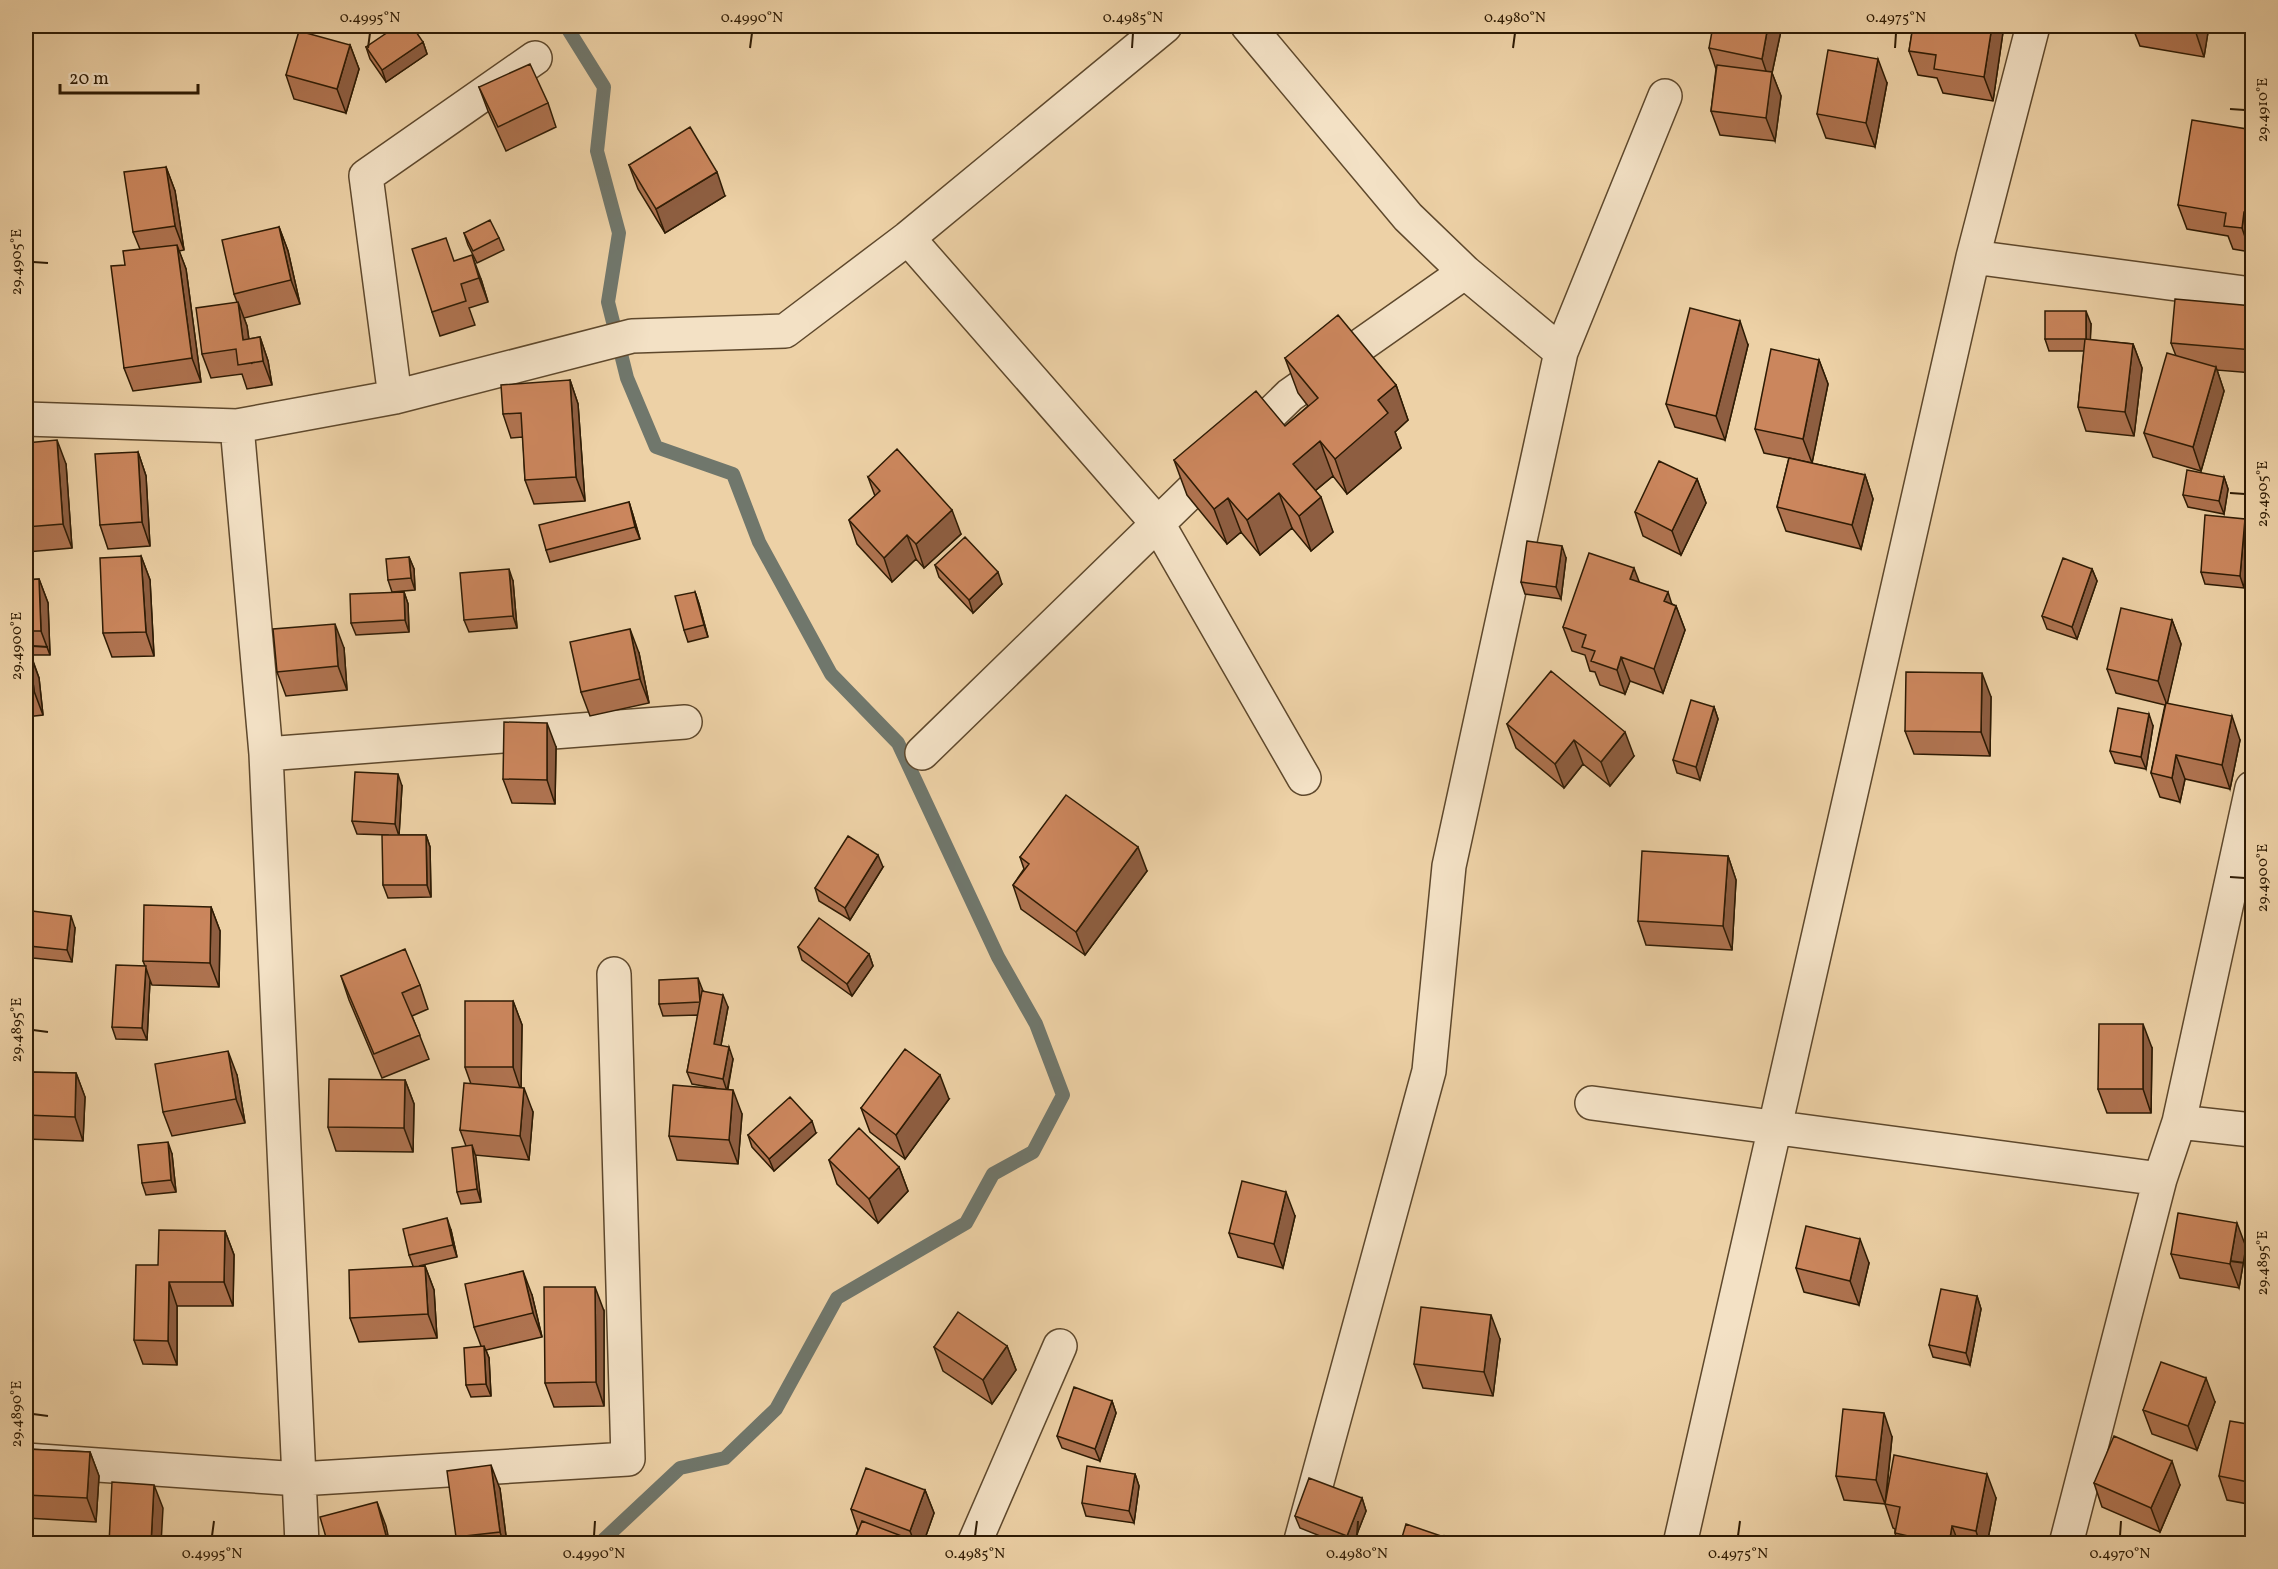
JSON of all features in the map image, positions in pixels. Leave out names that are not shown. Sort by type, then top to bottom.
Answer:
[{"type":"street","points":[[26,419],[237,426],[395,397],[618,339],[785,331],[908,238],[1165,26]]},
{"type":"street","points":[[1248,26],[1408,217],[1465,273],[1561,352]]},
{"type":"street","points":[[1680,1544],[1974,257],[2033,26]]},
{"type":"street","points":[[395,397],[366,176],[535,58]]},
{"type":"street","points":[[1300,1544],[1429,1071],[1449,866],[1561,352],[1665,96]]},
{"type":"street","points":[[908,238],[1158,524],[1304,778]]},
{"type":"street","points":[[1974,257],[2253,294]]},
{"type":"street","points":[[922,753],[1290,395],[1465,273]]},
{"type":"street","points":[[237,426],[266,754],[302,1544]]},
{"type":"street","points":[[266,754],[685,722]]},
{"type":"street","points":[[2066,1544],[2160,1179],[2179,1122],[2253,789]]},
{"type":"street","points":[[26,1460],[299,1479],[628,1459],[614,974]]},
{"type":"street","points":[[1592,1102],[2160,1179]]},
{"type":"street","points":[[2179,1122],[2253,1130]]},
{"type":"street","points":[[974,1544],[1060,1346]]},
{"type":"building","points":[[397,26],[412,26],[423,42],[382,70],[366,47]]},
{"type":"building","points":[[1713,26],[1768,26],[1762,59],[1709,48]]},
{"type":"building","points":[[1913,26],[1992,26],[1984,77],[1934,69],[1936,55],[1909,51]]},
{"type":"building","points":[[2151,26],[2197,26],[2196,33]]},
{"type":"building","points":[[299,31],[350,45],[337,89],[286,75]]},
{"type":"building","points":[[1828,50],[1878,59],[1866,123],[1817,114]]},
{"type":"building","points":[[530,64],[548,103],[498,127],[479,87]]},
{"type":"building","points":[[1717,65],[1772,72],[1766,118],[1711,111]]},
{"type":"building","points":[[2192,120],[2253,130],[2253,213],[2244,212],[2242,228],[2224,226],[2226,213],[2178,205]]},
{"type":"building","points":[[690,127],[717,172],[656,209],[629,165]]},
{"type":"building","points":[[166,167],[175,226],[133,232],[124,172]]},
{"type":"building","points":[[490,220],[499,238],[473,251],[464,233]]},
{"type":"building","points":[[279,227],[291,280],[234,294],[222,240]]},
{"type":"building","points":[[446,238],[454,261],[472,255],[479,278],[461,284],[466,301],[432,312],[412,249]]},
{"type":"building","points":[[177,245],[192,358],[124,368],[111,266],[125,265],[123,251]]},
{"type":"building","points":[[2175,299],[2253,306],[2253,350],[2171,343]]},
{"type":"building","points":[[238,302],[243,340],[260,337],[263,361],[238,365],[236,349],[202,354],[196,308]]},
{"type":"building","points":[[1690,308],[1740,321],[1716,416],[1666,404]]},
{"type":"building","points":[[2045,311],[2086,311],[2086,339],[2045,339]]},
{"type":"building","points":[[1338,315],[1396,385],[1378,400],[1388,413],[1335,459],[1320,441],[1293,464],[1321,497],[1299,516],[1279,493],[1247,520],[1228,498],[1214,509],[1174,460],[1256,391],[1285,426],[1318,398],[1285,358]]},
{"type":"building","points":[[2085,339],[2133,344],[2125,412],[2078,407]]},
{"type":"building","points":[[1771,349],[1819,360],[1803,439],[1755,429]]},
{"type":"building","points":[[2167,353],[2216,367],[2193,447],[2144,433]]},
{"type":"building","points":[[570,380],[576,477],[525,480],[521,413],[503,414],[501,385]]},
{"type":"building","points":[[57,440],[63,524],[26,527],[26,443]]},
{"type":"building","points":[[897,449],[952,510],[916,544],[907,535],[884,558],[849,520],[880,491],[868,477]]},
{"type":"building","points":[[138,452],[142,522],[100,525],[95,454]]},
{"type":"building","points":[[1789,458],[1865,475],[1852,525],[1777,507]]},
{"type":"building","points":[[1659,461],[1697,479],[1672,531],[1635,512]]},
{"type":"building","points":[[2187,470],[2224,477],[2219,501],[2183,495]]},
{"type":"building","points":[[629,502],[635,527],[546,550],[539,525]]},
{"type":"building","points":[[2205,515],[2245,519],[2240,576],[2201,572]]},
{"type":"building","points":[[965,537],[998,572],[969,600],[935,565]]},
{"type":"building","points":[[1527,541],[1562,546],[1556,587],[1521,582]]},
{"type":"building","points":[[1589,553],[1634,568],[1630,579],[1668,592],[1664,601],[1676,606],[1654,669],[1621,657],[1617,670],[1591,661],[1595,651],[1582,647],[1586,635],[1563,627]]},
{"type":"building","points":[[141,556],[146,632],[103,633],[100,558]]},
{"type":"building","points":[[409,557],[411,578],[388,580],[386,559]]},
{"type":"building","points":[[2063,558],[2092,569],[2072,627],[2042,616]]},
{"type":"building","points":[[509,569],[513,616],[464,620],[460,573]]},
{"type":"building","points":[[39,579],[41,631],[26,631],[26,580]]},
{"type":"building","points":[[404,592],[405,620],[351,623],[350,594]]},
{"type":"building","points":[[695,592],[704,625],[684,630],[675,596]]},
{"type":"building","points":[[2121,608],[2172,620],[2158,681],[2107,669]]},
{"type":"building","points":[[335,624],[338,666],[277,672],[273,629]]},
{"type":"building","points":[[630,629],[640,679],[581,692],[570,642]]},
{"type":"building","points":[[30,654],[34,691],[26,692],[26,655]]},
{"type":"building","points":[[1551,671],[1625,732],[1601,762],[1574,740],[1555,764],[1507,724]]},
{"type":"building","points":[[1906,672],[1982,673],[1981,732],[1905,731]]},
{"type":"building","points":[[1691,700],[1714,707],[1696,767],[1673,760]]},
{"type":"building","points":[[2166,703],[2232,716],[2222,765],[2176,755],[2172,778],[2151,773]]},
{"type":"building","points":[[2118,708],[2149,714],[2141,757],[2110,751]]},
{"type":"building","points":[[504,722],[547,723],[547,780],[503,779]]},
{"type":"building","points":[[355,772],[398,774],[395,824],[352,821]]},
{"type":"building","points":[[1066,795],[1138,847],[1076,932],[1013,885],[1029,864],[1020,857]]},
{"type":"building","points":[[382,835],[426,835],[427,885],[383,885]]},
{"type":"building","points":[[848,836],[878,855],[845,908],[815,888]]},
{"type":"building","points":[[1642,851],[1728,856],[1723,926],[1638,921]]},
{"type":"building","points":[[144,905],[211,907],[210,963],[143,961]]},
{"type":"building","points":[[32,911],[71,916],[67,950],[29,946]]},
{"type":"building","points":[[819,918],[869,954],[847,984],[798,947]]},
{"type":"building","points":[[405,949],[420,985],[402,993],[420,1035],[374,1054],[341,976]]},
{"type":"building","points":[[116,965],[146,966],[142,1028],[112,1027]]},
{"type":"building","points":[[698,978],[700,1002],[659,1004],[659,980]]},
{"type":"building","points":[[702,991],[723,995],[714,1044],[729,1047],[723,1079],[687,1072]]},
{"type":"building","points":[[465,1001],[513,1001],[513,1067],[465,1067]]},
{"type":"building","points":[[2099,1024],[2143,1024],[2143,1089],[2098,1089]]},
{"type":"building","points":[[905,1049],[940,1075],[896,1135],[861,1108]]},
{"type":"building","points":[[228,1051],[236,1099],[163,1112],[155,1064]]},
{"type":"building","points":[[26,1072],[76,1073],[75,1117],[26,1115]]},
{"type":"building","points":[[329,1079],[405,1080],[404,1128],[328,1127]]},
{"type":"building","points":[[464,1083],[524,1088],[520,1136],[460,1130]]},
{"type":"building","points":[[673,1085],[733,1090],[729,1140],[669,1136]]},
{"type":"building","points":[[790,1097],[812,1121],[769,1159],[748,1135]]},
{"type":"building","points":[[859,1128],[899,1167],[869,1199],[829,1160]]},
{"type":"building","points":[[168,1142],[171,1180],[142,1183],[138,1145]]},
{"type":"building","points":[[472,1145],[477,1189],[457,1192],[452,1148]]},
{"type":"building","points":[[1242,1181],[1286,1192],[1274,1244],[1229,1233]]},
{"type":"building","points":[[2178,1213],[2237,1223],[2230,1264],[2171,1254]]},
{"type":"building","points":[[447,1218],[453,1245],[409,1255],[403,1229]]},
{"type":"building","points":[[1806,1226],[1860,1239],[1850,1281],[1796,1268]]},
{"type":"building","points":[[159,1230],[225,1231],[224,1282],[169,1282],[168,1341],[134,1340],[136,1265],[158,1265]]},
{"type":"building","points":[[425,1266],[428,1314],[350,1318],[349,1270]]},
{"type":"building","points":[[523,1271],[533,1313],[474,1327],[465,1284]]},
{"type":"building","points":[[544,1287],[595,1287],[596,1382],[545,1383]]},
{"type":"building","points":[[1941,1289],[1977,1296],[1966,1353],[1929,1345]]},
{"type":"building","points":[[1421,1307],[1491,1315],[1484,1372],[1414,1364]]},
{"type":"building","points":[[958,1312],[1007,1346],[983,1380],[934,1347]]},
{"type":"building","points":[[484,1346],[486,1384],[466,1385],[464,1348]]},
{"type":"building","points":[[2161,1362],[2206,1378],[2188,1426],[2143,1410]]},
{"type":"building","points":[[1074,1387],[1112,1401],[1095,1449],[1057,1436]]},
{"type":"building","points":[[1843,1409],[1884,1413],[1876,1480],[1836,1476]]},
{"type":"building","points":[[2230,1421],[2253,1425],[2253,1483],[2219,1476]]},
{"type":"building","points":[[2114,1436],[2172,1461],[2151,1508],[2094,1483]]},
{"type":"building","points":[[26,1449],[90,1452],[87,1498],[26,1495]]},
{"type":"building","points":[[1894,1455],[1987,1474],[1976,1531],[1952,1526],[1949,1544],[1895,1533],[1900,1507],[1885,1504]]},
{"type":"building","points":[[491,1465],[500,1532],[456,1537],[447,1471]]},
{"type":"building","points":[[1087,1466],[1135,1474],[1129,1511],[1082,1503]]},
{"type":"building","points":[[866,1468],[925,1490],[910,1531],[851,1509]]},
{"type":"building","points":[[1309,1478],[1362,1498],[1347,1536],[1295,1516]]},
{"type":"building","points":[[112,1482],[154,1485],[151,1544],[109,1544]]},
{"type":"building","points":[[377,1502],[388,1543],[328,1544],[320,1517]]},
{"type":"building","points":[[862,1521],[920,1543],[920,1544],[853,1544]]},
{"type":"building","points":[[1406,1524],[1444,1537],[1442,1544],[1400,1544]]},
{"type":"building","points":[[755,1539],[768,1544],[754,1544]]},
{"type":"waterway","points":[[566,26],[604,87],[597,151],[619,233],[608,302],[627,378],[656,447],[733,474],[759,542],[831,674],[898,743],[998,957],[1036,1024],[1063,1095],[1033,1152],[993,1174],[966,1223],[837,1298],[776,1409],[725,1458],[680,1468],[599,1544]]}]
